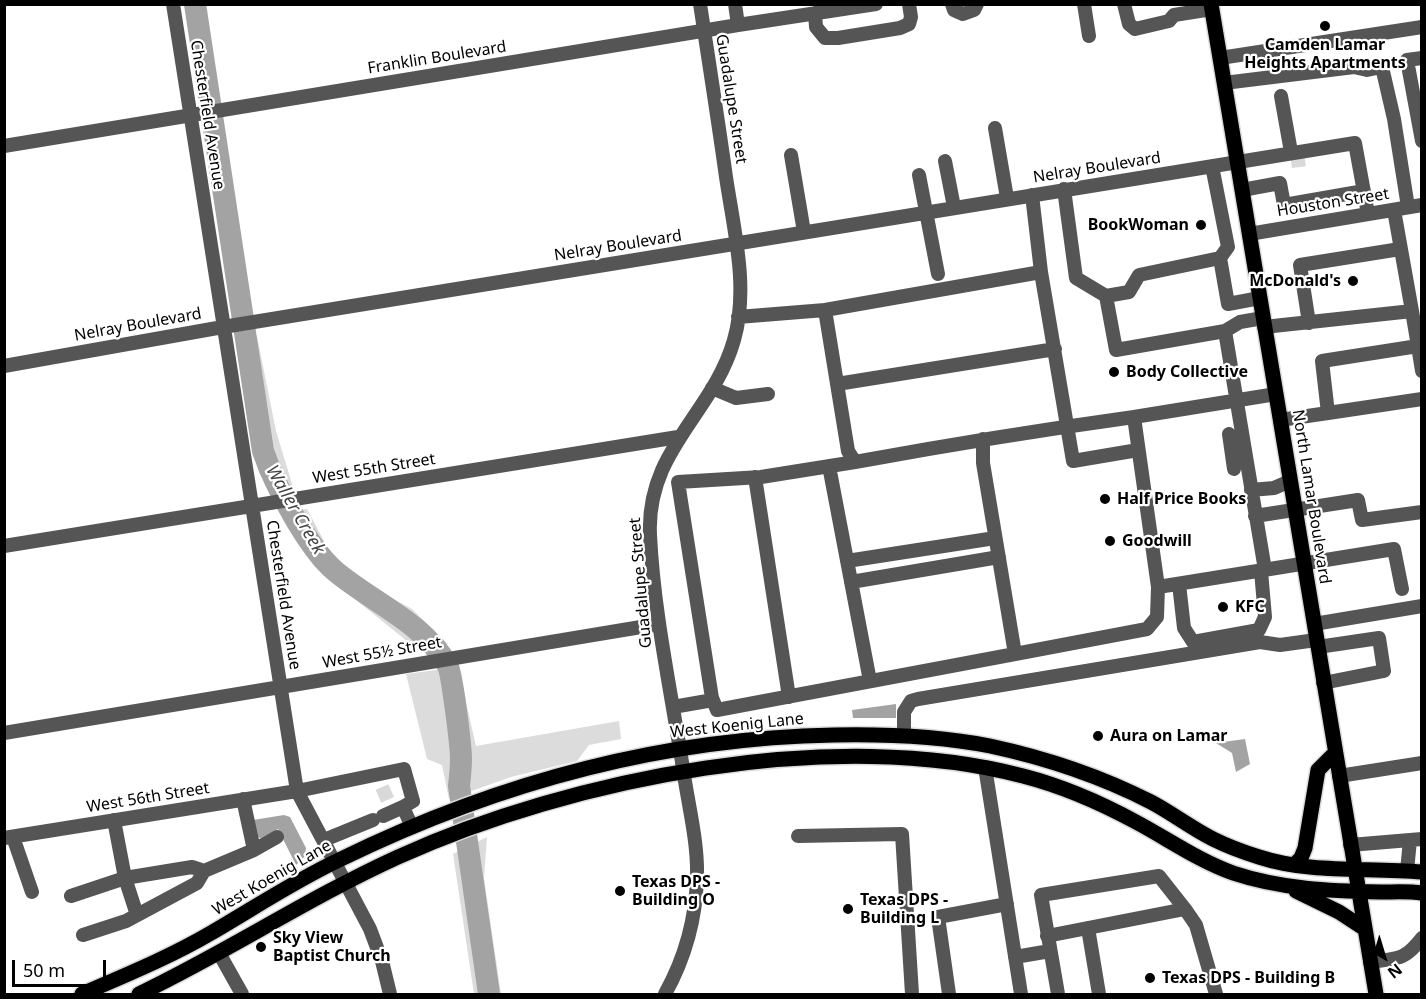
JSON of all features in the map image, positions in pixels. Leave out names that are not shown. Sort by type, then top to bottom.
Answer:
[{"type":"main road","name":"North Lamar Boulevard","points":[[1211,7],[1376,994]]},
{"type":"main road","name":"West Koenig Lane","points":[[82,994],[209,934],[336,861],[386,820],[448,812],[576,771],[680,749],[732,742],[814,735],[904,736],[950,739],[986,745],[1073,768],[1153,803],[1211,838],[1263,859],[1294,865],[1354,870],[1414,871]]},
{"type":"main road","points":[[1294,865],[1301,858],[1305,848],[1318,770],[1335,753]]},
{"type":"main road","points":[[139,994],[219,953],[346,882],[451,835],[529,808],[593,790],[684,773],[776,760],[851,757],[925,760],[985,767],[1025,776],[1103,805],[1230,872],[1288,887],[1359,892],[1422,892]]},
{"type":"main road","points":[[1288,887],[1339,912],[1365,929]]},
{"type":"street","name":"Chesterfield Avenue","points":[[173,4],[297,790],[370,929],[390,994]]},
{"type":"street","name":"Guadalupe Street","points":[[665,994],[686,947],[694,916],[697,884],[694,837],[659,624],[650,537],[650,514],[652,496],[658,479],[678,437],[712,388],[729,354],[735,338],[741,284],[700,4]]},
{"type":"street","points":[[735,4],[738,25]]},
{"type":"street","name":"Franklin Boulevard","points":[[4,146],[876,4]]},
{"type":"street","points":[[814,13],[816,27],[825,38],[838,39],[900,28],[909,24],[911,17],[909,4]]},
{"type":"street","points":[[952,4],[954,10],[963,14],[974,10],[977,4]]},
{"type":"street","points":[[1084,4],[1089,36]]},
{"type":"street","points":[[1124,4],[1129,24],[1134,29],[1168,21],[1174,15],[1211,7]]},
{"type":"street","points":[[1220,58],[1422,27]]},
{"type":"street","points":[[1422,58],[1407,60],[1417,93],[1422,141]]},
{"type":"street","points":[[1224,83],[1354,67],[1367,70],[1382,67],[1415,206]]},
{"type":"street","points":[[1281,96],[1291,156]]},
{"type":"street","points":[[995,128],[1007,198]]},
{"type":"street","name":"Nelray Boulevard","points":[[4,366],[224,327],[1237,161],[1275,155],[1291,156],[1320,148],[1355,143],[1364,191]]},
{"type":"street","points":[[1306,159],[1320,148]]},
{"type":"street","points":[[791,155],[804,232]]},
{"type":"street","points":[[945,161],[954,207]]},
{"type":"street","points":[[1064,189],[1076,278],[1106,296],[1130,292],[1139,275],[1220,258],[1228,247],[1212,166]]},
{"type":"street","points":[[919,175],[938,274]]},
{"type":"street","points":[[1242,190],[1280,183],[1289,227]]},
{"type":"street","points":[[1284,205],[1364,191],[1368,214]]},
{"type":"street","points":[[1032,195],[1041,272],[1073,461],[1138,450]]},
{"type":"street","name":"Houston Street","points":[[1249,234],[1415,206]]},
{"type":"street","points":[[1394,210],[1422,371]]},
{"type":"street","points":[[1309,322],[1300,265],[1400,249]]},
{"type":"street","points":[[1220,258],[1228,304],[1260,298]]},
{"type":"street","points":[[738,317],[825,310],[1041,272]]},
{"type":"street","points":[[1106,296],[1116,350],[1225,331],[1240,322],[1309,322],[1413,310]]},
{"type":"street","points":[[1237,302],[1240,322]]},
{"type":"street","points":[[825,310],[848,451],[855,462]]},
{"type":"street","points":[[1179,584],[1184,628],[1192,642],[1259,630],[1265,617],[1263,570],[1225,331]]},
{"type":"street","points":[[1328,413],[1322,361],[1418,346]]},
{"type":"street","points":[[837,384],[1054,349]]},
{"type":"street","points":[[712,388],[736,398],[768,394]]},
{"type":"street","points":[[658,479],[678,482],[754,477],[1276,394]]},
{"type":"street","points":[[1280,420],[1422,399]]},
{"type":"street","points":[[678,482],[713,700],[717,710],[1147,629],[1157,617],[1158,587],[1134,417]]},
{"type":"street","points":[[1229,434],[1234,469]]},
{"type":"street","name":"West 55th Street","points":[[4,546],[678,437]]},
{"type":"street","points":[[983,439],[982,463],[1015,654]]},
{"type":"street","points":[[830,466],[870,681]]},
{"type":"street","points":[[754,477],[789,697]]},
{"type":"street","points":[[1251,490],[1274,488],[1290,481]]},
{"type":"street","points":[[1256,516],[1358,500],[1362,520],[1422,512]]},
{"type":"street","points":[[847,561],[995,538]]},
{"type":"street","points":[[1158,587],[1394,549],[1402,589]]},
{"type":"street","points":[[851,582],[999,557]]},
{"type":"street","points":[[1314,624],[1422,606]]},
{"type":"street","name":"West 55½ Street","points":[[4,733],[659,624]]},
{"type":"street","points":[[904,736],[904,712],[911,701],[918,699],[1260,642],[1280,645],[1317,644],[1378,638],[1384,671],[1323,683]]},
{"type":"street","points":[[673,707],[713,700]]},
{"type":"street","points":[[1339,776],[1422,763]]},
{"type":"street","points":[[985,767],[1021,994]]},
{"type":"street","name":"West 56th Street","points":[[9,838],[297,790],[380,781],[404,769],[413,801],[386,820]]},
{"type":"street","points":[[243,799],[254,850]]},
{"type":"street","points":[[114,820],[125,878],[137,915]]},
{"type":"street","points":[[324,840],[386,820]]},
{"type":"street","points":[[798,836],[902,834],[912,994]]},
{"type":"street","points":[[83,935],[126,921],[197,884],[204,871],[254,850],[277,837]]},
{"type":"street","points":[[9,838],[32,892]]},
{"type":"street","points":[[1350,845],[1416,840],[1414,871]]},
{"type":"street","points":[[71,896],[125,878],[192,867],[204,871]]},
{"type":"street","points":[[1058,994],[1041,895],[1159,876],[1196,925],[1216,994]]},
{"type":"street","points":[[949,994],[938,917],[1007,904]]},
{"type":"street","points":[[1047,936],[1185,909]]},
{"type":"street","points":[[1088,928],[1099,994]]},
{"type":"street","points":[[1370,962],[1399,958],[1410,953],[1422,938]]},
{"type":"street","points":[[1015,957],[1050,951]]},
{"type":"street","points":[[219,953],[242,994]]},
{"type":"shaded area","points":[[257,336],[276,431],[293,487],[270,490],[259,473],[237,339]]},
{"type":"shaded area","points":[[307,509],[331,554],[354,578],[412,609],[448,644],[418,650],[314,566],[284,512]]},
{"type":"shaded area","points":[[458,667],[476,746],[619,721],[621,739],[589,745],[577,761],[511,777],[449,799],[442,765],[427,759],[406,674]]},
{"type":"shaded area","points":[[896,704],[896,718],[853,718],[852,710]]},
{"type":"shaded area","points":[[1245,739],[1250,764],[1236,772],[1232,753],[1216,743]]},
{"type":"shaded area","points":[[284,815],[290,817],[306,848],[305,856],[296,865],[278,829],[261,838],[256,837],[253,820]]},
{"type":"shaded area","points":[[487,837],[484,878],[501,994],[474,994],[453,854]]},
{"type":"waterway","name":"Waller Creek","points":[[195,4],[263,451],[293,516],[325,561],[349,582],[410,624],[437,649],[447,664],[454,694],[460,740],[459,786],[489,994]]},
{"type":"tunnel","points":[[1291,161],[1307,159]]},
{"type":"tunnel","points":[[382,787],[389,803]]},
{"type":"place","name":"Camden Lamar Heights Apartments","points":[[1325,26]]},
{"type":"place","name":"BookWoman","points":[[1201,225]]},
{"type":"place","name":"McDonald's","points":[[1353,281]]},
{"type":"place","name":"Body Collective","points":[[1114,372]]},
{"type":"place","name":"Half Price Books","points":[[1105,499]]},
{"type":"place","name":"Goodwill","points":[[1110,541]]},
{"type":"place","name":"KFC","points":[[1223,607]]},
{"type":"place","name":"Aura on Lamar","points":[[1098,736]]},
{"type":"place","name":"Texas DPS - Building O","points":[[620,891]]},
{"type":"place","name":"Texas DPS - Building L","points":[[848,909]]},
{"type":"place","name":"Sky View Baptist Church","points":[[261,947]]},
{"type":"place","name":"Texas DPS - Building B","points":[[1150,978]]}]
